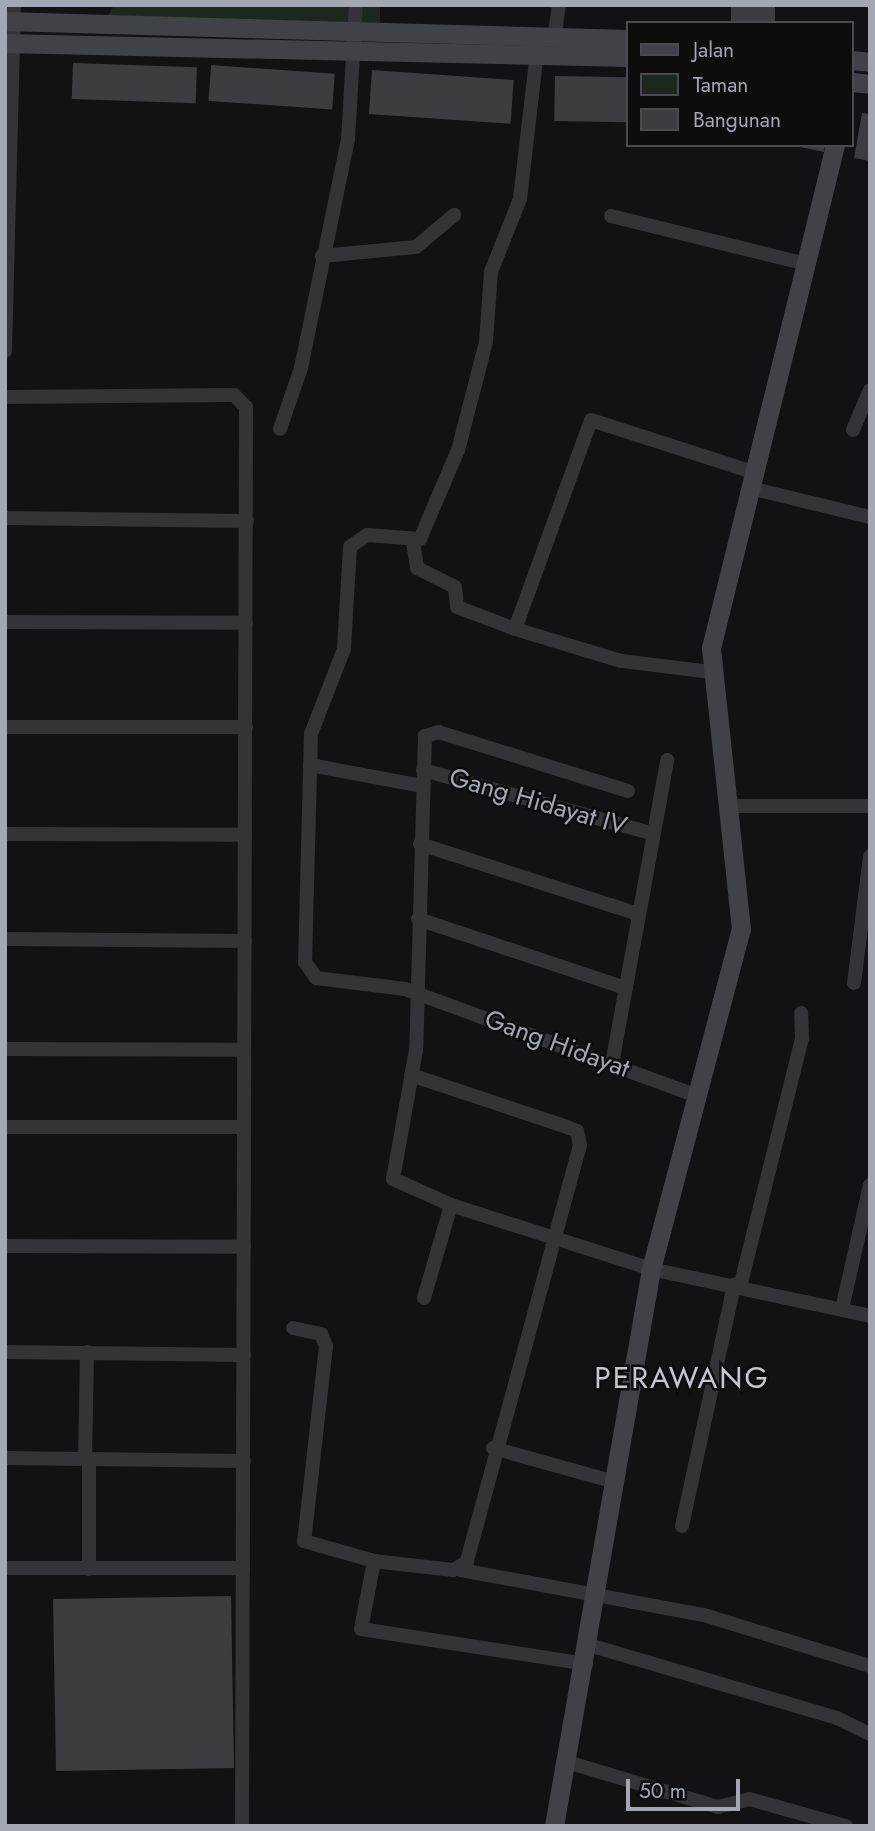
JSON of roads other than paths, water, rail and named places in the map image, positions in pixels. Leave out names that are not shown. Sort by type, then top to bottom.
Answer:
[{"type":"street","points":[[280,429],[302,368],[322,256],[348,139],[356,5]]},
{"type":"street","points":[[555,33],[559,5]]},
{"type":"street","points":[[5,351],[11,16],[354,29],[555,33],[626,39]]},
{"type":"street","points":[[10,42],[537,52],[626,57]]},
{"type":"street","points":[[413,542],[427,529],[466,426],[486,342],[491,272],[520,199],[537,52]]},
{"type":"street","points":[[857,84],[870,61]]},
{"type":"street","points":[[554,1826],[599,1594],[611,1481],[651,1269],[741,929],[729,806],[711,672],[711,648],[835,147]]},
{"type":"street","points":[[322,256],[416,247],[454,215]]},
{"type":"street","points":[[611,216],[806,264]]},
{"type":"street","points":[[853,430],[870,390]]},
{"type":"street","points":[[5,397],[238,396],[247,417],[242,1826]]},
{"type":"street","points":[[515,629],[591,420],[751,480],[870,517]]},
{"type":"street","points":[[5,518],[247,521]]},
{"type":"street","points":[[413,542],[367,536],[352,541],[344,649],[311,734],[310,765],[422,786]]},
{"type":"street","points":[[413,542],[417,568],[455,587],[457,607],[515,629],[621,661],[711,672]]},
{"type":"street","points":[[5,622],[246,623]]},
{"type":"street","points":[[5,727],[246,727]]},
{"type":"street","points":[[628,791],[432,732],[424,738],[417,995],[411,1074],[392,1176],[451,1205],[651,1269],[870,1316]]},
{"type":"street","points":[[612,1064],[667,760]]},
{"type":"street","name":"Gang Hidayat","points":[[310,765],[307,971],[417,995],[697,1096]]},
{"type":"street","name":"Gang Hidayat IV","points":[[423,770],[653,834]]},
{"type":"street","points":[[729,806],[870,806]]},
{"type":"street","points":[[5,834],[245,835]]},
{"type":"street","points":[[420,844],[638,914]]},
{"type":"street","points":[[854,983],[870,856]]},
{"type":"street","points":[[418,919],[626,988]]},
{"type":"street","points":[[5,939],[245,941]]},
{"type":"street","points":[[682,1526],[737,1286],[802,1038],[801,1013]]},
{"type":"street","points":[[5,1049],[244,1050]]},
{"type":"street","points":[[411,1074],[576,1131],[580,1145],[461,1570]]},
{"type":"street","points":[[5,1127],[244,1127]]},
{"type":"street","points":[[842,1309],[870,1185]]},
{"type":"street","points":[[424,1298],[451,1205]]},
{"type":"street","points":[[5,1246],[244,1247]]},
{"type":"street","points":[[293,1328],[321,1334],[326,1346],[304,1541],[374,1561],[461,1570],[704,1615],[870,1666]]},
{"type":"street","points":[[5,1352],[244,1355]]},
{"type":"street","points":[[87,1352],[89,1569]]},
{"type":"street","points":[[493,1448],[611,1481]]},
{"type":"street","points":[[5,1458],[244,1461]]},
{"type":"street","points":[[374,1561],[361,1626],[366,1634],[588,1655],[837,1718],[870,1734]]},
{"type":"street","points":[[5,1568],[243,1568]]},
{"type":"street","points":[[567,1762],[718,1807],[749,1799],[846,1826]]},
{"type":"district","name":"PERAWANG","points":[[682,1378]]}]
